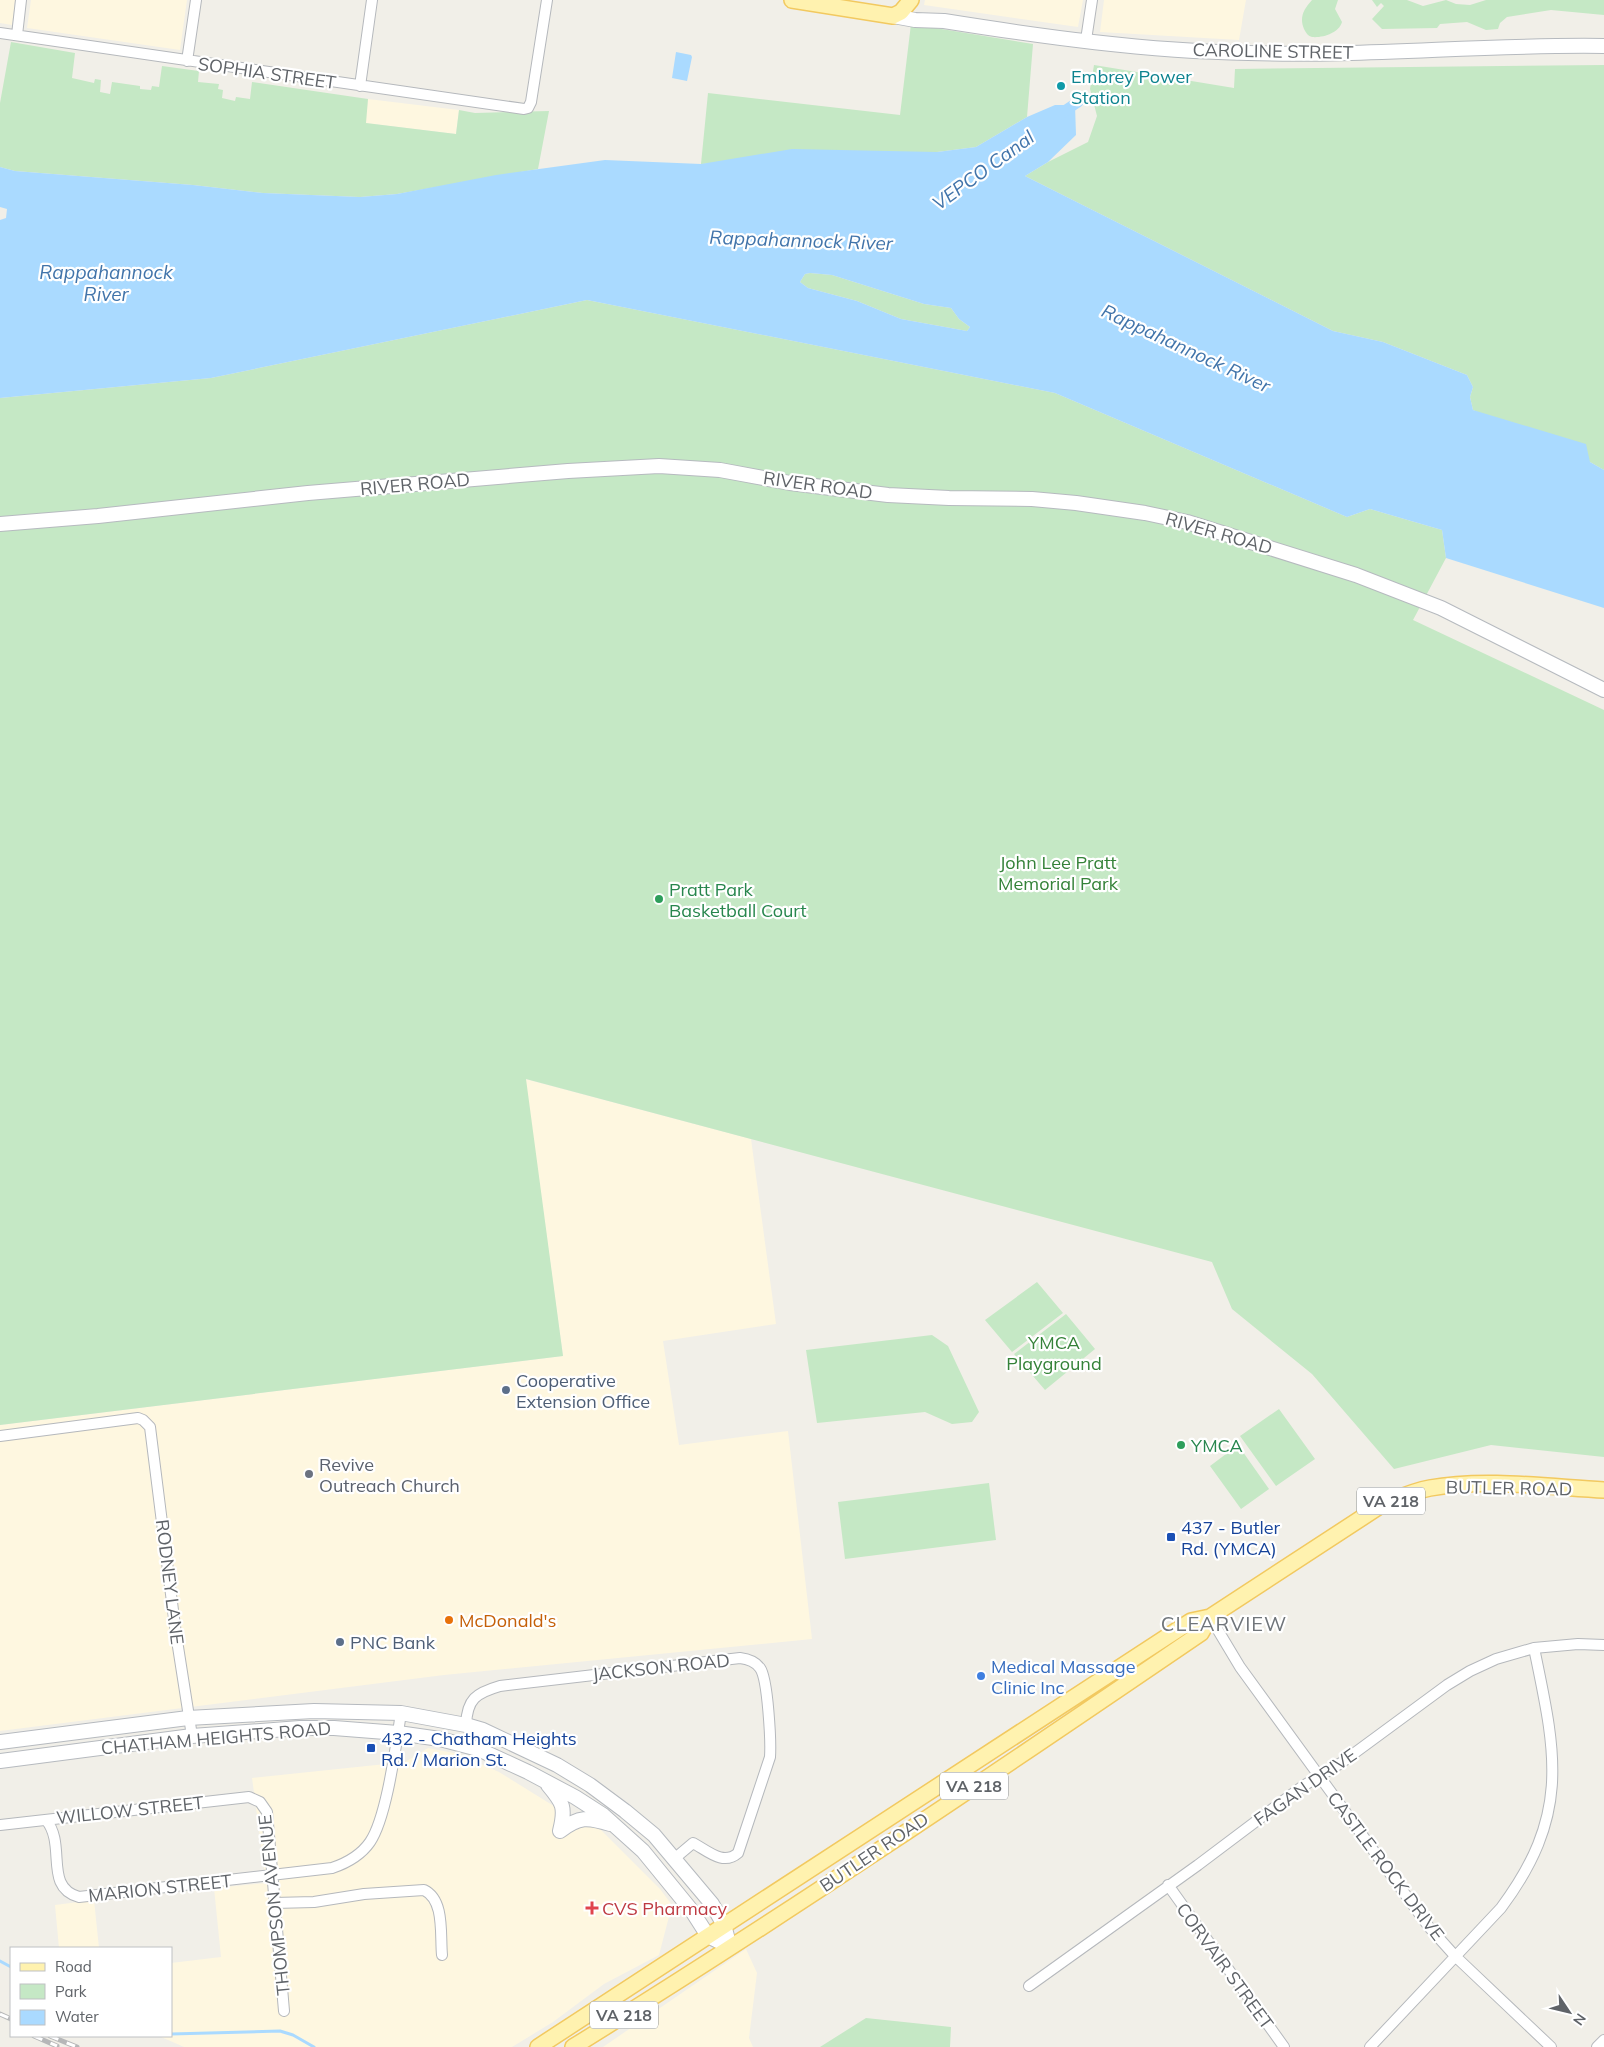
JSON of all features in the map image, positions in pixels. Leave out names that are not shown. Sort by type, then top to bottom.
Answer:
[{"type":"main road","name":"CAROLINE STREET","points":[[792,0],[893,16]]},
{"type":"main road","points":[[893,16],[902,12],[912,0]]},
{"type":"main road","name":"BUTLER ROAD","points":[[724,1925],[1191,1621],[1210,1618],[1359,1518],[1383,1504],[1406,1494],[1436,1487],[1474,1484],[1604,1490]]},
{"type":"main road","name":"BUTLER ROAD","points":[[730,1947],[786,1912],[1203,1632],[1210,1618]]},
{"type":"main road","name":"VA 218","points":[[538,2047],[724,1925]]},
{"type":"main road","name":"VA 218","points":[[573,2047],[730,1947]]},
{"type":"street","points":[[17,36],[21,0]]},
{"type":"street","points":[[187,61],[196,0]]},
{"type":"street","points":[[360,86],[372,0]]},
{"type":"street","name":"SOPHIA STREET","points":[[0,33],[524,109],[531,102],[547,0]]},
{"type":"street","name":"CAROLINE STREET","points":[[912,0],[915,11],[944,21]]},
{"type":"street","points":[[1086,40],[1092,0]]},
{"type":"street","name":"CAROLINE STREET","points":[[893,16],[1138,47],[1257,53],[1305,54],[1506,46],[1604,46]]},
{"type":"street","name":"RIVER ROAD","points":[[0,524],[98,516],[308,493],[568,471],[660,466],[720,470],[790,483],[888,495],[1032,499],[1076,503],[1145,513],[1188,522],[1356,575],[1441,608],[1604,690]]},
{"type":"street","name":"RODNEY LANE","points":[[0,1436],[138,1418],[150,1427],[170,1592],[192,1736]]},
{"type":"street","name":"CASTLE ROCK DRIVE","points":[[1210,1618],[1240,1667],[1429,1927],[1455,1956],[1550,2047]]},
{"type":"street","name":"FAGAN DRIVE","points":[[1029,1986],[1304,1786],[1341,1763],[1447,1685],[1470,1671],[1496,1659],[1534,1648],[1578,1644],[1604,1645]]},
{"type":"street","points":[[1370,2047],[1501,1908],[1530,1866],[1545,1828],[1552,1791],[1552,1746],[1548,1714],[1534,1648]]},
{"type":"street","name":"JACKSON ROAD","points":[[466,1725],[466,1714],[470,1704],[477,1695],[500,1686],[740,1658],[754,1662],[764,1675],[771,1744],[770,1757],[738,1853],[727,1860],[693,1843],[674,1859]]},
{"type":"street","name":"CHATHAM HEIGHTS ROAD","points":[[0,1742],[188,1718],[314,1711],[401,1713],[466,1725],[483,1730],[531,1752],[590,1785],[654,1835],[712,1904],[724,1925],[730,1947]]},
{"type":"street","points":[[271,1875],[332,1868],[344,1864],[363,1850],[378,1827],[401,1713]]},
{"type":"street","name":"CHATHAM HEIGHTS ROAD","points":[[0,1761],[192,1736],[300,1728],[334,1728],[398,1733],[440,1739],[478,1750],[544,1780],[584,1802],[618,1827],[643,1851],[692,1911],[708,1936]]},
{"type":"street","points":[[544,1780],[560,1799],[564,1808],[564,1817],[560,1831],[570,1823],[583,1818],[594,1819],[618,1827]]},
{"type":"street","name":"WILLOW STREET","points":[[0,1825],[249,1797],[260,1802]]},
{"type":"street","name":"THOMPSON AVENUE","points":[[260,1802],[266,1812],[284,2010]]},
{"type":"street","name":"MARION STREET","points":[[46,1820],[54,1833],[56,1842],[60,1884],[71,1894],[80,1897],[271,1875]]},
{"type":"street","name":"CORVAIR STREET","points":[[1168,1885],[1284,2047]]},
{"type":"street","points":[[274,1903],[314,1902],[364,1894],[424,1890],[431,1893],[438,1904],[442,1955]]},
{"type":"street","points":[[708,1936],[730,1947]]},
{"type":"street","points":[[1597,2047],[1604,2040]]},
{"type":"shaded area","points":[[0,0],[15,0],[12,25],[0,23]]},
{"type":"shaded area","points":[[31,0],[187,0],[180,50],[27,28]]},
{"type":"shaded area","points":[[925,0],[1083,0],[1078,27],[924,5]]},
{"type":"shaded area","points":[[1104,0],[1246,0],[1239,40],[1100,32]]},
{"type":"shaded area","points":[[368,99],[459,110],[456,134],[365,123]]},
{"type":"shaded area","points":[[525,1079],[751,1139],[776,1324],[663,1341],[679,1445],[788,1431],[812,1639],[444,1675],[0,1731],[0,1425],[563,1356]]},
{"type":"shaded area","points":[[428,1748],[459,1754],[499,1772],[586,1826],[598,1827],[660,1889],[672,1905],[659,1955],[604,1984],[553,2022],[512,2047],[184,2047],[161,2037],[172,2037],[172,1963],[221,1957],[214,1888],[266,1883],[252,1778],[405,1762]]},
{"type":"shaded area","points":[[94,1900],[99,1947],[59,1947],[55,1905]]},
{"type":"shaded area","points":[[746,1949],[757,1973],[749,2038],[753,2047],[603,2047]]},
{"type":"green space","points":[[1312,0],[1338,0],[1335,9],[1342,22],[1338,29],[1321,37],[1312,37],[1307,34],[1302,17]]},
{"type":"green space","points":[[1372,0],[1407,0],[1423,6],[1446,0],[1456,4],[1470,5],[1486,0],[1604,0],[1604,15],[1551,10],[1507,17],[1500,23],[1498,29],[1486,30],[1467,22],[1440,24],[1437,28],[1382,29],[1372,19],[1384,6],[1381,3],[1377,7]]},
{"type":"green space","points":[[911,24],[1033,44],[1027,117],[976,147],[937,152],[701,164],[708,93],[900,115]]},
{"type":"green space","points":[[11,42],[75,53],[72,78],[94,83],[95,79],[101,80],[100,92],[110,94],[112,82],[140,86],[140,89],[151,90],[152,86],[159,87],[162,66],[199,71],[198,82],[219,84],[218,89],[223,90],[222,98],[235,101],[236,97],[250,99],[252,82],[368,99],[366,123],[456,134],[459,110],[475,113],[549,111],[538,169],[397,194],[360,197],[263,193],[193,185],[15,171],[0,167],[0,103]]},
{"type":"green space","points":[[1094,65],[1234,88],[1235,69],[1604,65],[1604,470],[1473,410],[1470,397],[1473,387],[1467,375],[1383,342],[1333,331],[1025,176],[1088,142],[1097,116],[1090,89]]},
{"type":"green space","points":[[805,274],[832,275],[924,304],[951,308],[959,319],[970,327],[967,331],[901,319],[857,301],[808,288],[800,282]]},
{"type":"green space","name":"John Lee Pratt Memorial Park","points":[[587,300],[1055,393],[1347,517],[1370,509],[1442,530],[1446,558],[1413,620],[1604,710],[1604,1457],[1491,1445],[1394,1469],[1312,1374],[1232,1309],[1212,1262],[526,1079],[563,1356],[0,1425],[0,398],[211,378]]},
{"type":"green space","points":[[1037,1282],[1063,1313],[1012,1352],[985,1320]]},
{"type":"green space","name":"YMCA Playground","points":[[1066,1314],[1095,1349],[1045,1390],[1014,1354]]},
{"type":"green space","points":[[932,1335],[948,1346],[979,1412],[972,1422],[952,1424],[925,1412],[817,1423],[806,1350]]},
{"type":"green space","name":"YMCA","points":[[1279,1409],[1315,1459],[1276,1486],[1240,1436]]},
{"type":"green space","name":"YMCA","points":[[1238,1445],[1269,1489],[1241,1509],[1210,1466]]},
{"type":"green space","points":[[989,1483],[996,1540],[845,1559],[838,1502]]},
{"type":"green space","points":[[866,2018],[951,2027],[950,2047],[820,2047]]},
{"type":"water","points":[[676,52],[691,55],[692,57],[687,81],[672,78]]},
{"type":"water","name":"Rappahannock River","points":[[1055,105],[1075,105],[1076,135],[1048,162],[1025,176],[1333,331],[1383,342],[1467,375],[1473,387],[1470,397],[1473,410],[1586,444],[1590,462],[1604,470],[1604,608],[1446,558],[1442,530],[1370,509],[1347,517],[1055,393],[587,300],[211,378],[0,398],[0,220],[6,218],[7,209],[0,207],[0,167],[15,171],[193,185],[263,193],[360,197],[397,194],[496,175],[605,160],[701,164],[792,149],[937,152],[976,147],[1027,117]],"holes":[[[805,274],[832,275],[924,304],[951,308],[959,319],[970,327],[967,331],[901,319],[857,301],[808,288],[800,282]]]},
{"type":"waterway","name":"VEPCO Canal","points":[[1060,114],[1078,102]]},
{"type":"waterway","points":[[0,1961],[10,1966]]},
{"type":"waterway","points":[[172,2034],[280,2031],[293,2035],[314,2047]]},
{"type":"railway","points":[[0,2014],[10,2019]]},
{"type":"railway","points":[[36,2037],[57,2046]]},
{"type":"railway","points":[[52,2037],[77,2047]]},
{"type":"place","name":"Embrey Power Station","points":[[1061,86]]},
{"type":"place","name":"Pratt Park Basketball Court","points":[[659,899]]},
{"type":"place","name":"Cooperative Extension Office","points":[[506,1390]]},
{"type":"place","name":"YMCA","points":[[1181,1445]]},
{"type":"place","name":"Revive Outreach Church","points":[[309,1474]]},
{"type":"place","name":"437 - Butler Rd. (YMCA)","points":[[1171,1537]]},
{"type":"place","name":"McDonald's","points":[[449,1620]]},
{"type":"place","name":"PNC Bank","points":[[340,1642]]},
{"type":"place","name":"Medical Massage Clinic Inc","points":[[981,1676]]},
{"type":"place","name":"432 - Chatham Heights Rd. / Marion St.","points":[[371,1748]]},
{"type":"place","name":"CVS Pharmacy","points":[[592,1908]]},
{"type":"district","name":"CLEARVIEW","points":[[1224,1623]]}]
